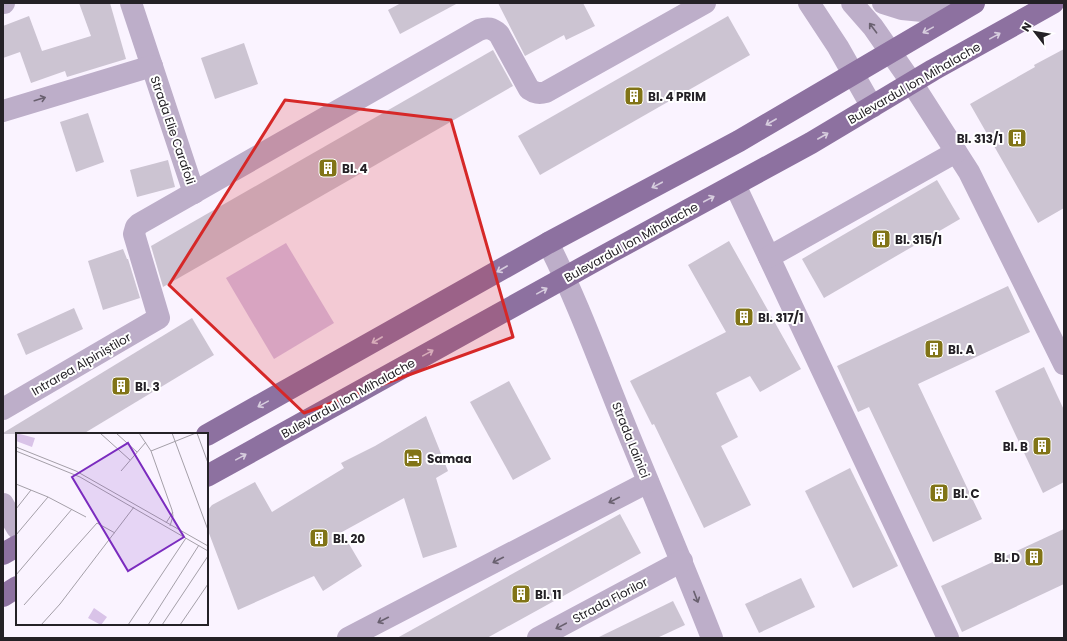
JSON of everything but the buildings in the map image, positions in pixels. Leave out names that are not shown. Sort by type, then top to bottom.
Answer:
[{"type":"main road","points":[[208,434],[548,243],[739,141],[974,3]]},
{"type":"main road","name":"Bulevardul Ion Mihalache","points":[[208,475],[823,137],[912,83],[1053,3]]},
{"type":"main road","points":[[3,554],[16,547]]},
{"type":"main road","points":[[3,596],[16,588]]},
{"type":"street","name":"Strada Elie Carafoli","points":[[131,3],[194,193],[139,224],[134,231],[159,318]]},
{"type":"street","points":[[194,193],[479,30],[487,28],[494,29],[500,34],[529,89],[540,94],[705,3]]},
{"type":"street","points":[[809,3],[838,47],[872,107]]},
{"type":"street","points":[[852,3],[873,27],[891,52],[969,172],[1064,364]]},
{"type":"street","points":[[883,3],[902,9],[954,14]]},
{"type":"street","points":[[3,110],[152,66]]},
{"type":"street","points":[[769,257],[956,152]]},
{"type":"street","points":[[735,185],[948,638]]},
{"type":"street","name":"Strada Lainici","points":[[548,243],[565,278],[648,482],[682,561],[712,638]]},
{"type":"street","name":"Intrarea Alpiniștilor","points":[[3,409],[159,318]]},
{"type":"street","points":[[348,638],[648,482]]},
{"type":"street","points":[[3,504],[16,526]]},
{"type":"street","name":"Strada Florilor","points":[[538,638],[682,561]]},
{"type":"highlighted area","points":[[285,100],[451,120],[513,337],[304,413],[169,285]]},
{"type":"shaded area","points":[[286,243],[334,323],[274,359],[226,278]]},
{"type":"place","name":"Bl. 4 PRIM","points":[[634,96]]},
{"type":"place","name":"Bl. 313/1","points":[[1017,138]]},
{"type":"place","name":"Bl. 4","points":[[328,168]]},
{"type":"place","name":"Bl. 315/1","points":[[881,239]]},
{"type":"place","name":"Bl. 317/1","points":[[744,317]]},
{"type":"place","name":"Bl. A","points":[[934,349]]},
{"type":"place","name":"Bl. 3","points":[[121,386]]},
{"type":"place","name":"Bl. B","points":[[1042,446]]},
{"type":"place","name":"Samaa","points":[[413,458]]},
{"type":"place","name":"Bl. C","points":[[939,493]]},
{"type":"place","name":"Bl. 20","points":[[319,538]]},
{"type":"place","name":"Bl. D","points":[[1034,557]]},
{"type":"place","name":"Bl. 11","points":[[521,594]]}]
